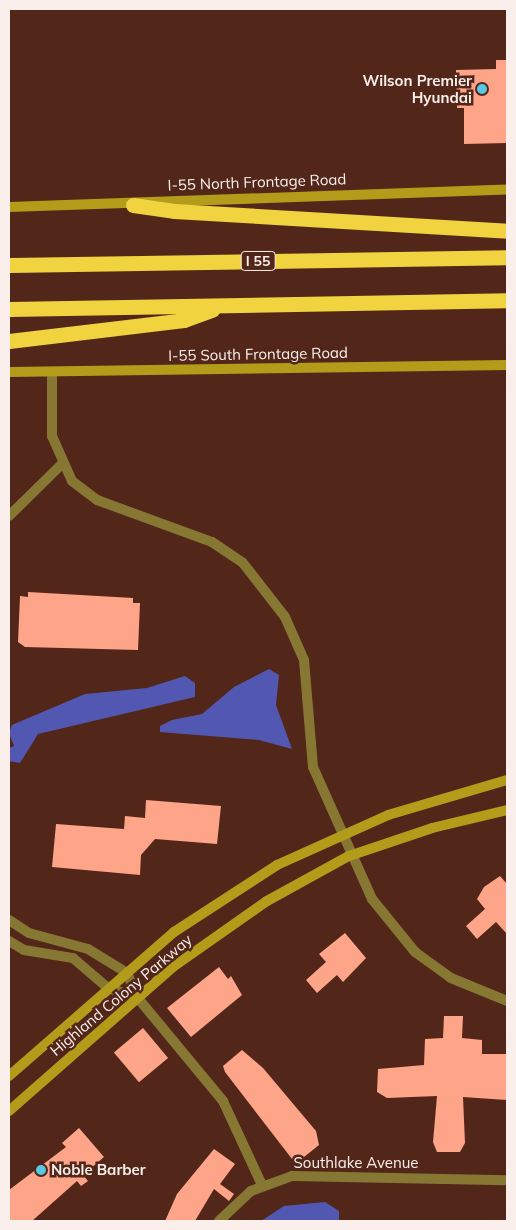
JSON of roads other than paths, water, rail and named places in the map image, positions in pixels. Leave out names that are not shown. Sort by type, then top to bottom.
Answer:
[{"type":"highway","points":[[133,204],[174,211],[507,231]]},
{"type":"highway","name":"I 55","points":[[9,265],[507,257]]},
{"type":"highway","points":[[9,309],[507,300]]},
{"type":"highway","points":[[9,341],[184,320],[226,306]]},
{"type":"street","name":"I-55 North Frontage Road","points":[[9,207],[133,204],[173,198],[507,190]]},
{"type":"street","name":"I-55 South Frontage Road","points":[[9,372],[52,373],[507,365]]},
{"type":"street","points":[[488,366],[507,370]]},
{"type":"street","points":[[52,373],[52,436],[72,481],[97,500],[212,542],[243,563],[273,598],[304,660],[308,742],[340,835],[367,892],[415,952],[451,978],[507,1001]]},
{"type":"street","points":[[9,516],[63,463]]},
{"type":"street","name":"Highland Colony Parkway","points":[[9,1076],[127,972],[226,895],[340,835],[388,815],[507,780]]},
{"type":"street","name":"Highland Colony Parkway","points":[[9,1111],[137,997],[216,934],[350,856],[432,828],[507,810]]},
{"type":"street","points":[[9,920],[29,933],[88,948],[127,972],[137,997],[223,1101],[262,1185]]},
{"type":"street","points":[[9,941],[40,954],[72,958],[108,988],[137,997]]},
{"type":"street","name":"Southlake Avenue","points":[[219,1221],[235,1203],[262,1185],[304,1175],[507,1180]]},
{"type":"place","name":"Wilson Premier Hyundai","points":[[482,89]]},
{"type":"place","name":"Noble Barber","points":[[41,1170]]}]
